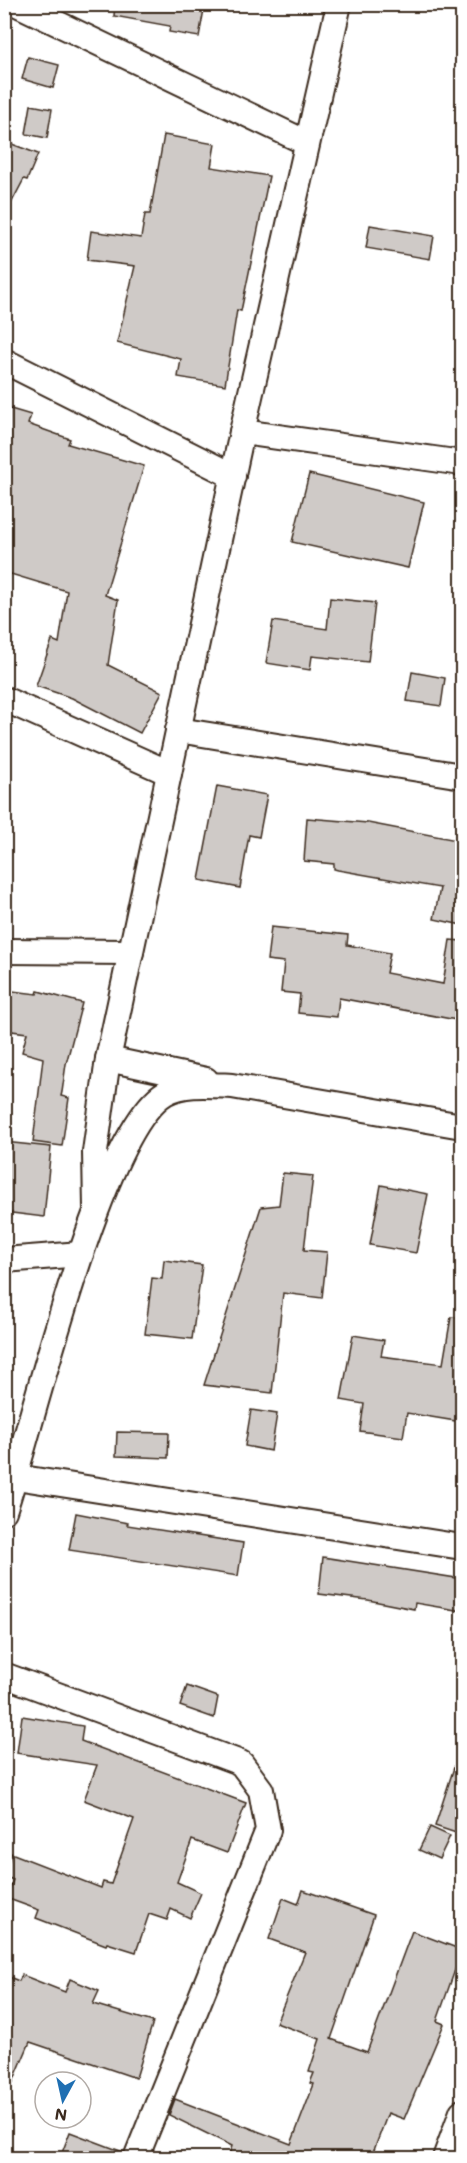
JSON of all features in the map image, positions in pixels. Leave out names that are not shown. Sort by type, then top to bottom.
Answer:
[{"type":"street","points":[[17,4],[307,143]]},
{"type":"street","points":[[96,1209],[95,1152],[108,1059],[242,432],[339,4]]},
{"type":"street","points":[[4,361],[233,476]]},
{"type":"street","points":[[242,432],[462,463]]},
{"type":"street","points":[[4,699],[169,773]]},
{"type":"street","points":[[178,730],[462,776]]},
{"type":"street","points":[[4,951],[130,952]]},
{"type":"street","points":[[108,1059],[232,1086],[462,1126]]},
{"type":"street","points":[[4,1511],[96,1209],[143,1113],[165,1093],[194,1084],[232,1086]]},
{"type":"street","points":[[4,1260],[81,1254]]},
{"type":"street","points":[[16,1477],[462,1547]]},
{"type":"street","points":[[4,1675],[241,1763],[261,1790],[268,1830],[136,2158]]},
{"type":"street","points":[[445,2158],[462,2112]]},
{"type":"building","points":[[115,4],[205,4],[199,37],[169,32],[170,26],[114,16]]},
{"type":"building","points":[[28,57],[59,65],[53,88],[22,79]]},
{"type":"building","points":[[31,105],[52,109],[47,138],[26,134]]},
{"type":"building","points":[[164,135],[215,144],[211,167],[269,176],[241,311],[237,310],[225,385],[178,377],[181,359],[117,343],[135,266],[87,260],[91,231],[141,238],[145,214],[150,214]]},
{"type":"building","points":[[4,141],[38,154],[27,180],[24,179],[4,217]]},
{"type":"building","points":[[370,225],[434,236],[430,259],[366,248]]},
{"type":"building","points":[[4,407],[31,415],[28,424],[70,439],[68,444],[144,466],[105,595],[118,600],[108,665],[162,692],[140,733],[72,698],[36,686],[52,640],[59,643],[67,591],[4,572]]},
{"type":"building","points":[[309,474],[424,502],[408,568],[292,542]]},
{"type":"building","points":[[330,598],[375,603],[368,662],[312,656],[310,670],[266,663],[273,621],[327,629]]},
{"type":"building","points":[[412,672],[445,678],[441,706],[407,701]]},
{"type":"building","points":[[217,786],[267,795],[259,837],[249,835],[240,888],[199,880]]},
{"type":"building","points":[[307,818],[368,823],[462,841],[462,925],[434,919],[440,888],[338,870],[334,869],[334,864],[304,861]]},
{"type":"building","points":[[271,927],[348,935],[347,945],[390,953],[386,973],[443,984],[450,940],[462,941],[462,1021],[339,998],[337,1017],[298,1013],[300,994],[281,992],[284,962],[267,960]]},
{"type":"building","points":[[4,990],[37,994],[38,991],[82,1003],[66,1064],[61,1096],[69,1098],[62,1146],[33,1142],[43,1058],[22,1052],[27,1033],[4,1030]]},
{"type":"building","points":[[4,1142],[51,1147],[44,1217],[4,1212]]},
{"type":"building","points":[[283,1173],[313,1176],[304,1250],[327,1252],[322,1298],[283,1293],[272,1393],[204,1385],[261,1207],[279,1205]]},
{"type":"building","points":[[381,1185],[428,1194],[416,1253],[370,1245]]},
{"type":"building","points":[[164,1260],[202,1265],[192,1339],[145,1334],[152,1278],[162,1279]]},
{"type":"building","points":[[451,1317],[462,1318],[462,1422],[407,1413],[403,1437],[360,1431],[364,1404],[341,1400],[353,1335],[384,1340],[381,1356],[443,1364]]},
{"type":"building","points":[[251,1410],[277,1414],[271,1451],[245,1446]]},
{"type":"building","points":[[117,1432],[169,1433],[168,1458],[116,1456]]},
{"type":"building","points":[[76,1513],[128,1523],[127,1525],[243,1543],[238,1576],[69,1550]]},
{"type":"building","points":[[323,1557],[462,1579],[462,1611],[415,1603],[414,1609],[319,1594]]},
{"type":"building","points":[[187,1686],[218,1697],[214,1718],[180,1706]]},
{"type":"building","points":[[22,1716],[83,1726],[81,1741],[246,1803],[227,1853],[192,1840],[177,1882],[201,1893],[190,1918],[171,1909],[167,1920],[149,1914],[136,1952],[107,1943],[106,1945],[36,1918],[39,1910],[6,1898],[13,1880],[4,1876],[11,1853],[101,1888],[103,1882],[111,1884],[134,1819],[84,1800],[97,1765],[17,1753]]},
{"type":"building","points":[[458,1755],[462,1755],[462,1835],[435,1826]]},
{"type":"building","points":[[430,1827],[450,1836],[439,1859],[419,1850]]},
{"type":"building","points":[[303,1890],[374,1915],[331,2039],[367,2052],[412,1931],[462,1950],[437,2021],[444,2024],[404,2119],[388,2113],[371,2158],[228,2158],[232,2146],[169,2115],[175,2099],[291,2144],[314,2084],[310,2083],[314,2073],[309,2072],[320,2039],[276,2023],[305,1952],[269,1939],[283,1898],[298,1904]]},
{"type":"building","points":[[4,1975],[19,1981],[22,1975],[65,1992],[70,1979],[99,1991],[93,2004],[153,2022],[136,2078],[30,2042],[4,2103]]},
{"type":"building","points":[[70,2132],[123,2152],[122,2158],[60,2158]]}]
